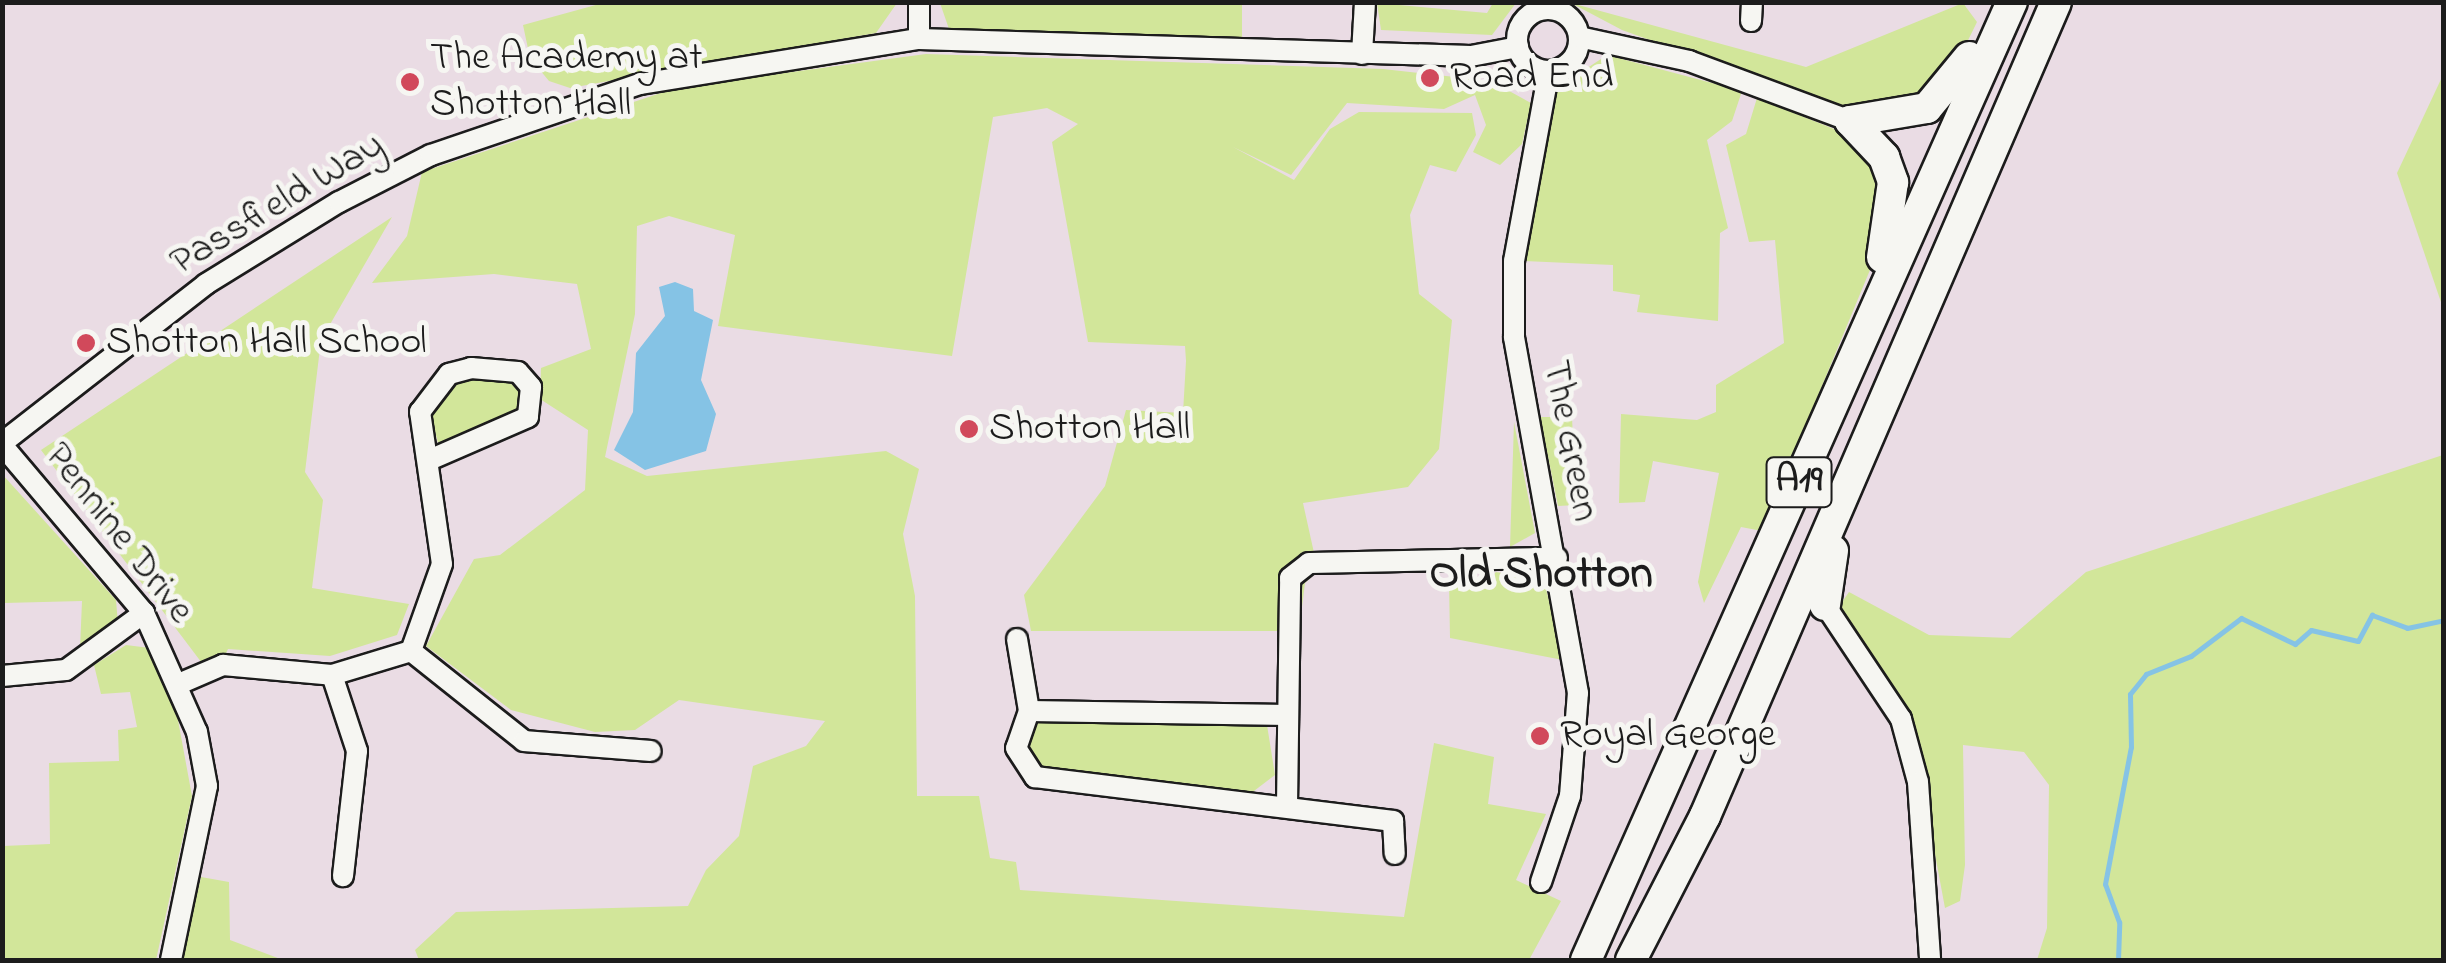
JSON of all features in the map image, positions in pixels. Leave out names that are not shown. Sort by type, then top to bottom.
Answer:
[{"type":"highway","points":[[1850,121],[1904,118],[1940,98],[2000,2]]},
{"type":"highway","name":"A19","points":[[1586,960],[2012,2]]},
{"type":"highway","name":"A19","points":[[1630,960],[1705,816],[2056,2]]},
{"type":"highway","points":[[1826,420],[1892,219],[1884,157],[1850,121]]},
{"type":"highway","points":[[1825,605],[1822,582],[1860,451]]},
{"type":"street","points":[[919,2],[919,39]]},
{"type":"street","points":[[1362,54],[1365,2]]},
{"type":"street","points":[[1549,5],[1570,17],[1579,37],[1574,57],[1549,71],[1529,65],[1518,47],[1521,22],[1549,5]]},
{"type":"street","points":[[1579,37],[1690,61],[1850,121]]},
{"type":"street","name":"Passfield Way","points":[[2,444],[206,284],[431,155],[702,70],[919,39],[1362,54],[1518,47]]},
{"type":"street","name":"The Green","points":[[1541,882],[1570,796],[1578,693],[1557,558],[1514,337],[1514,261],[1549,71]]},
{"type":"street","points":[[412,651],[442,564],[420,412],[449,374],[518,372],[532,387],[528,417],[429,460]]},
{"type":"street","name":"Pennine Drive","points":[[2,444],[144,613],[180,682],[207,786],[171,960]]},
{"type":"street","points":[[1287,805],[1290,578],[1310,563],[1557,558]]},
{"type":"street","points":[[1825,605],[1901,719],[1918,782],[1930,960]]},
{"type":"street","points":[[2,676],[66,670],[144,613]]},
{"type":"street","points":[[1017,639],[1029,711],[1016,748],[1035,777],[1393,821],[1395,854]]},
{"type":"street","points":[[180,682],[223,665],[332,674],[412,651]]},
{"type":"street","points":[[412,651],[524,741],[651,752]]},
{"type":"street","points":[[332,674],[358,751],[342,876]]},
{"type":"street","points":[[1029,711],[1288,715]]},
{"type":"green space","points":[[603,3],[897,3],[876,33],[570,88],[549,81],[530,58],[523,25]]},
{"type":"green space","points":[[940,3],[1242,3],[1242,38],[965,35],[949,29]]},
{"type":"green space","points":[[1377,3],[1487,13],[1493,3],[1516,3],[1492,35],[1381,30]]},
{"type":"green space","points":[[1571,3],[1806,67],[1963,3],[1977,22],[1948,81],[1909,107],[1853,113],[1622,30]]},
{"type":"green space","points":[[926,54],[1383,69],[1491,81],[1531,103],[1522,144],[1500,165],[1473,152],[1486,125],[1475,95],[1444,109],[1347,103],[1291,175],[1233,147],[1294,180],[1330,129],[1359,112],[1472,113],[1476,135],[1456,172],[1430,165],[1410,215],[1419,294],[1452,320],[1439,449],[1408,487],[1303,503],[1318,571],[1305,583],[1299,631],[1031,631],[1024,595],[1105,486],[1126,410],[1183,413],[1186,361],[1185,346],[1088,342],[1052,142],[1078,124],[1047,108],[993,117],[952,356],[718,326],[735,235],[669,216],[637,226],[635,314],[605,457],[647,476],[886,451],[919,469],[903,534],[915,596],[917,796],[979,796],[990,858],[1016,862],[1020,890],[1404,917],[1434,743],[1494,757],[1488,804],[1546,814],[1516,880],[1561,901],[1529,960],[419,960],[415,950],[456,912],[688,906],[706,870],[739,836],[753,766],[806,746],[825,721],[679,700],[635,730],[595,732],[511,710],[426,646],[474,559],[500,555],[585,490],[588,430],[540,399],[541,368],[591,349],[577,284],[494,274],[372,283],[407,236],[422,172],[679,87]]},
{"type":"green space","points":[[1607,55],[1742,91],[1732,121],[1707,140],[1728,228],[1720,233],[1718,321],[1637,312],[1640,295],[1613,291],[1613,265],[1522,261],[1557,88]]},
{"type":"green space","points":[[2444,75],[2443,308],[2397,173]]},
{"type":"green space","points":[[1757,98],[1849,135],[1881,172],[1877,253],[1762,531],[1741,527],[1704,603],[1698,582],[1719,473],[1653,461],[1645,502],[1619,503],[1621,414],[1697,420],[1716,412],[1716,385],[1784,343],[1775,240],[1749,242],[1726,145],[1746,134]]},
{"type":"green space","points":[[392,217],[321,340],[305,472],[323,500],[312,588],[409,604],[397,635],[330,656],[228,649],[214,679],[41,450]]},
{"type":"green space","points":[[502,377],[522,392],[520,414],[439,447],[429,407],[450,383]]},
{"type":"green space","points":[[1540,417],[1572,417],[1576,505],[1558,506]]},
{"type":"green space","points":[[1514,422],[1535,533],[1510,547]]},
{"type":"green space","points":[[2443,455],[2443,959],[2037,960],[2047,928],[2049,785],[2024,752],[1963,745],[1965,865],[1960,901],[1945,908],[1908,709],[1838,608],[1849,592],[1929,635],[2010,638],[2086,572]]},
{"type":"green space","points":[[2,474],[116,600],[118,624],[80,649],[82,601],[4,603]]},
{"type":"green space","points":[[1496,572],[1544,580],[1563,660],[1450,638],[1449,581],[1486,582]]},
{"type":"green space","points":[[126,645],[150,648],[173,693],[192,796],[156,960],[3,960],[3,846],[50,844],[49,763],[119,761],[118,730],[137,727],[130,692],[101,694],[94,665]]},
{"type":"green space","points":[[1034,719],[1267,725],[1275,775],[1250,794],[1038,770],[1025,761]]},
{"type":"green space","points":[[201,877],[229,882],[230,940],[283,960],[181,960]]},
{"type":"water","points":[[675,282],[693,289],[694,311],[713,320],[701,380],[716,414],[706,451],[645,470],[614,450],[633,412],[636,353],[665,316],[659,287]]},
{"type":"waterway","points":[[2118,960],[2119,922],[2105,884],[2131,747],[2130,694],[2146,674],[2191,656],[2241,618],[2295,644],[2311,630],[2358,641],[2372,615],[2407,628],[2444,620]]},
{"type":"place","name":"Road End","points":[[1430,78]]},
{"type":"place","name":"The Academy at Shotton Hall","points":[[410,82]]},
{"type":"place","name":"Shotton Hall School","points":[[86,343]]},
{"type":"place","name":"Shotton Hall","points":[[969,429]]},
{"type":"place","name":"Royal George","points":[[1540,736]]},
{"type":"district","name":"Old Shotton","points":[[1541,576]]}]
